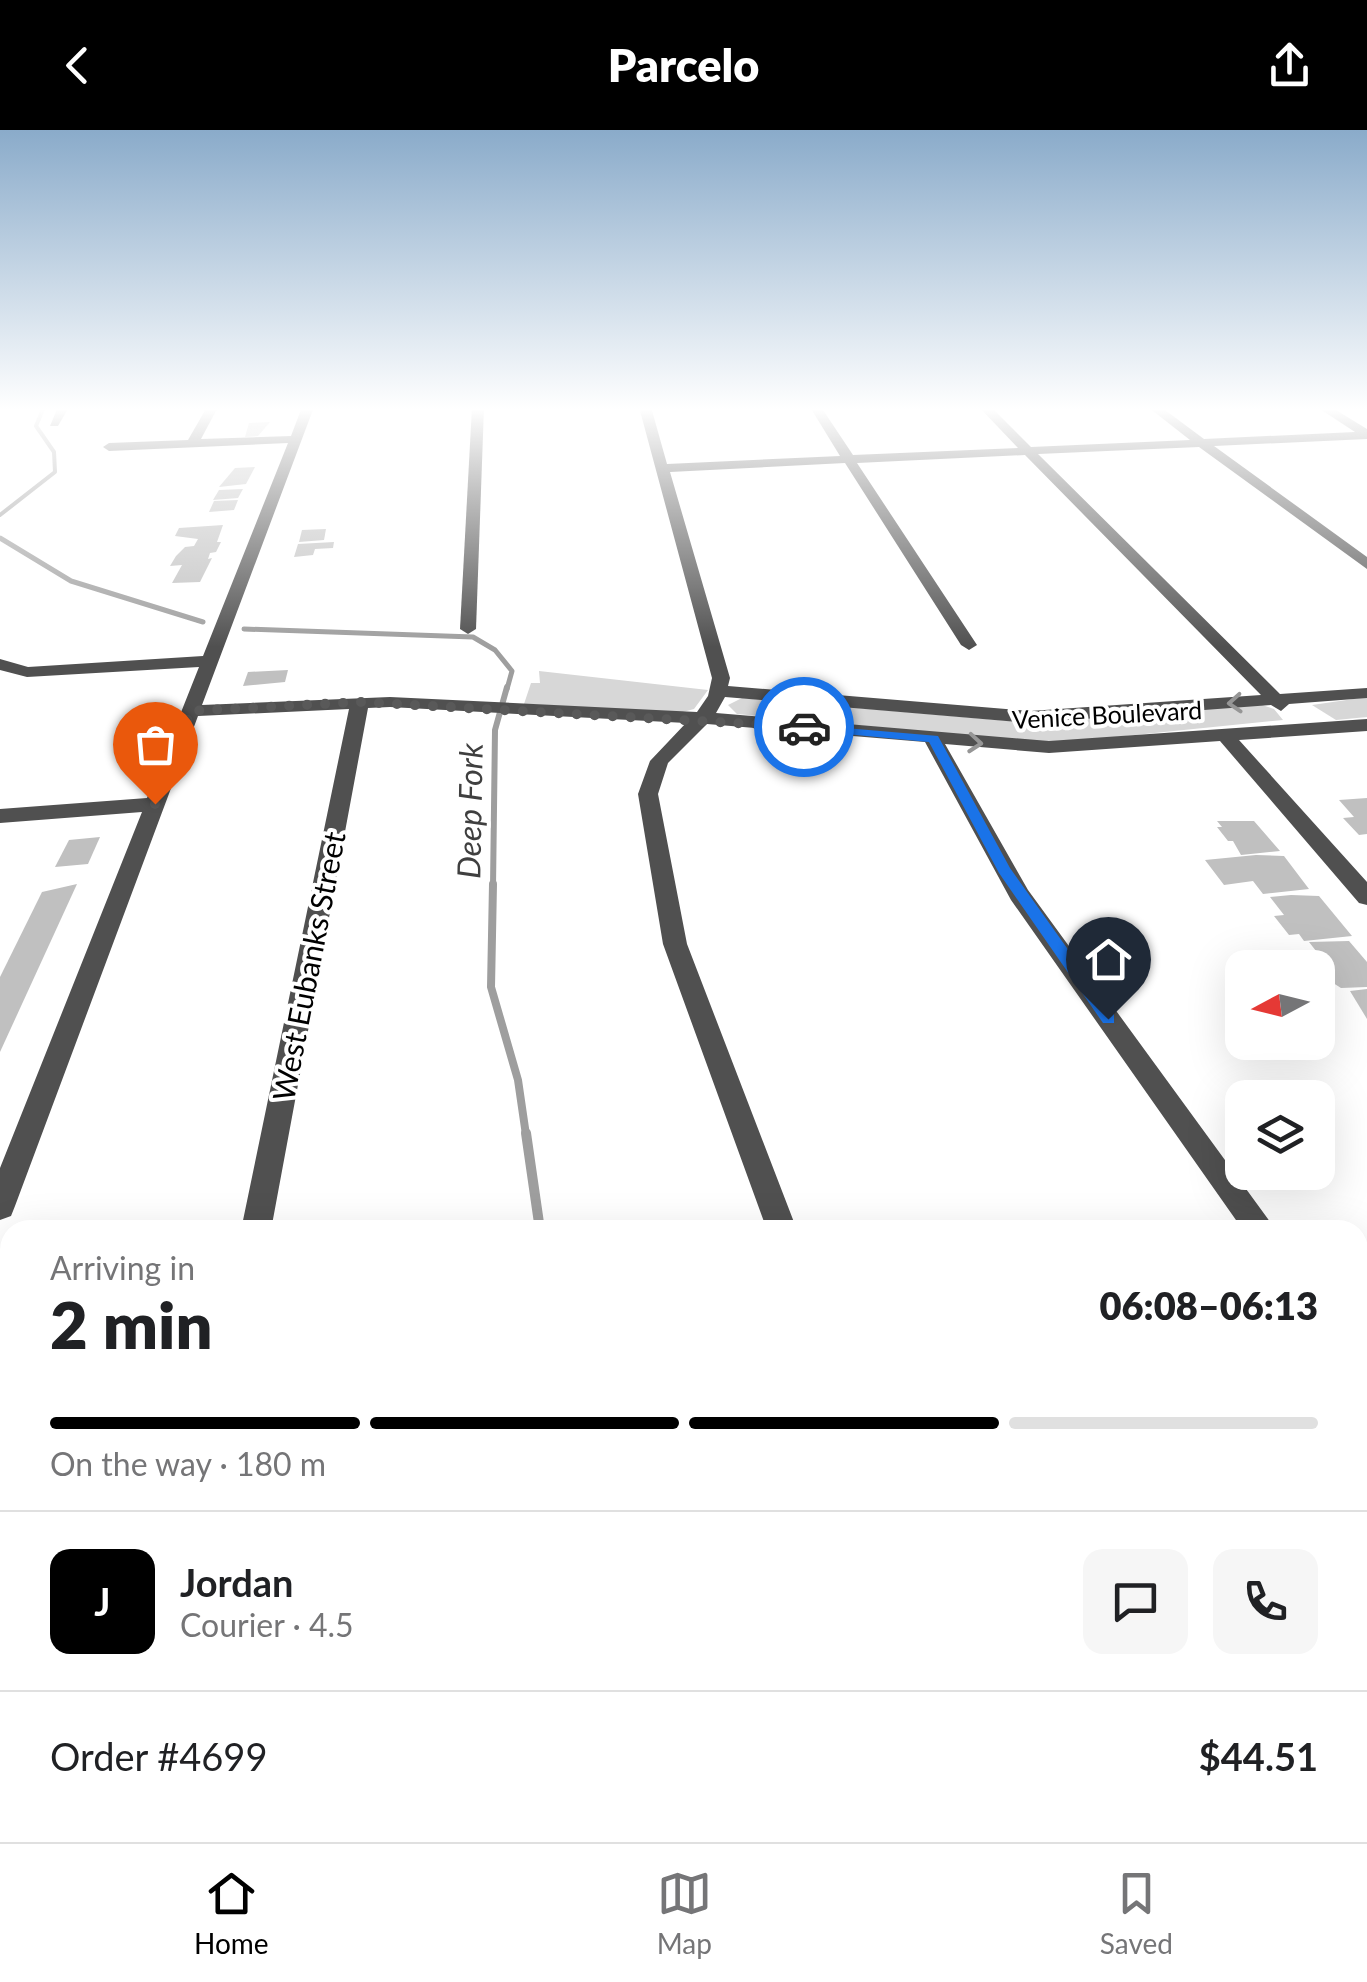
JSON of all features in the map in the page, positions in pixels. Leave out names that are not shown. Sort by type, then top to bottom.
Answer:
[{"type":"street","points":[[0,1206],[277,487]]},
{"type":"street","points":[[468,629],[474,487]]},
{"type":"street","points":[[668,487],[719,662],[720,691],[703,718],[655,764],[648,784],[650,812],[675,944],[778,1220]]},
{"type":"street","points":[[866,487],[969,645]]},
{"type":"street","points":[[1063,487],[1274,700],[1311,729]]},
{"type":"street","points":[[1261,487],[1367,564]]},
{"type":"street","points":[[0,664],[27,672],[210,661]]},
{"type":"street","points":[[0,684],[27,672]]},
{"type":"street","name":"Venice Boulevard","points":[[720,691],[1030,717],[1367,693]]},
{"type":"street","name":"Venice Boulevard","points":[[191,711],[360,702],[703,718],[1049,748],[1223,733],[1364,727]]},
{"type":"street","name":"West Eubanks Street","points":[[258,1220],[360,702]]},
{"type":"street","points":[[1223,733],[1367,898]]},
{"type":"street","points":[[933,739],[1020,894],[1254,1220]]},
{"type":"street","points":[[0,816],[155,804]]},
{"type":"shaded area","points":[[539,671],[708,690],[694,709],[679,713],[524,704],[531,683],[540,683]]},
{"type":"shaded area","points":[[1367,697],[1367,717],[1336,720],[1312,705]]},
{"type":"shaded area","points":[[742,698],[1021,722],[1262,705],[1274,709],[1283,720],[1076,741],[1022,741],[737,714],[728,705]]},
{"type":"building","points":[[243,489],[238,498],[213,500],[219,490]]},
{"type":"building","points":[[238,500],[234,510],[209,512],[214,501]]},
{"type":"building","points":[[223,525],[217,542],[221,542],[216,552],[210,553],[208,559],[212,558],[200,582],[172,583],[182,565],[170,566],[185,547],[194,546],[198,539],[175,536],[179,528]]},
{"type":"building","points":[[326,529],[324,540],[299,542],[302,530]]},
{"type":"building","points":[[334,542],[333,548],[315,549],[313,555],[294,557],[298,544]]},
{"type":"building","points":[[288,670],[285,682],[243,686],[248,672]]},
{"type":"building","points":[[1367,798],[1367,834],[1359,835],[1343,818],[1354,817],[1339,800]]},
{"type":"building","points":[[1217,821],[1254,821],[1280,851],[1241,855],[1233,841],[1228,841],[1217,827],[1222,827]]},
{"type":"building","points":[[100,837],[88,864],[55,867],[69,840]]},
{"type":"building","points":[[1284,856],[1309,889],[1263,894],[1253,881],[1224,885],[1205,860]]},
{"type":"building","points":[[77,884],[0,1052],[0,977],[42,892]]},
{"type":"building","points":[[1319,896],[1352,936],[1304,941],[1299,934],[1289,935],[1274,916],[1284,915],[1270,897]]},
{"type":"building","points":[[1349,941],[1367,962],[1367,987],[1341,988],[1335,984],[1335,950],[1315,950],[1309,942]]},
{"type":"building","points":[[1367,989],[1367,1019],[1350,991]]},
{"type":"waterway","name":"Deep Fork","points":[[0,515],[36,487]]},
{"type":"waterway","name":"Deep Fork","points":[[0,538],[71,581],[203,622]]},
{"type":"waterway","name":"Deep Fork","points":[[244,629],[473,637],[495,650],[512,671],[507,689]]},
{"type":"waterway","name":"Deep Fork","points":[[493,887],[495,730],[507,687]]},
{"type":"waterway","name":"Deep Fork","points":[[493,884],[491,987],[518,1080],[526,1135]]},
{"type":"waterway","name":"Deep Fork","points":[[526,1133],[539,1220]]},
{"type":"way so far","points":[[155,804],[191,711],[390,702],[640,714],[804,727]]},
{"type":"route","points":[[804,727],[933,739],[989,846],[1108,1019]]}]
